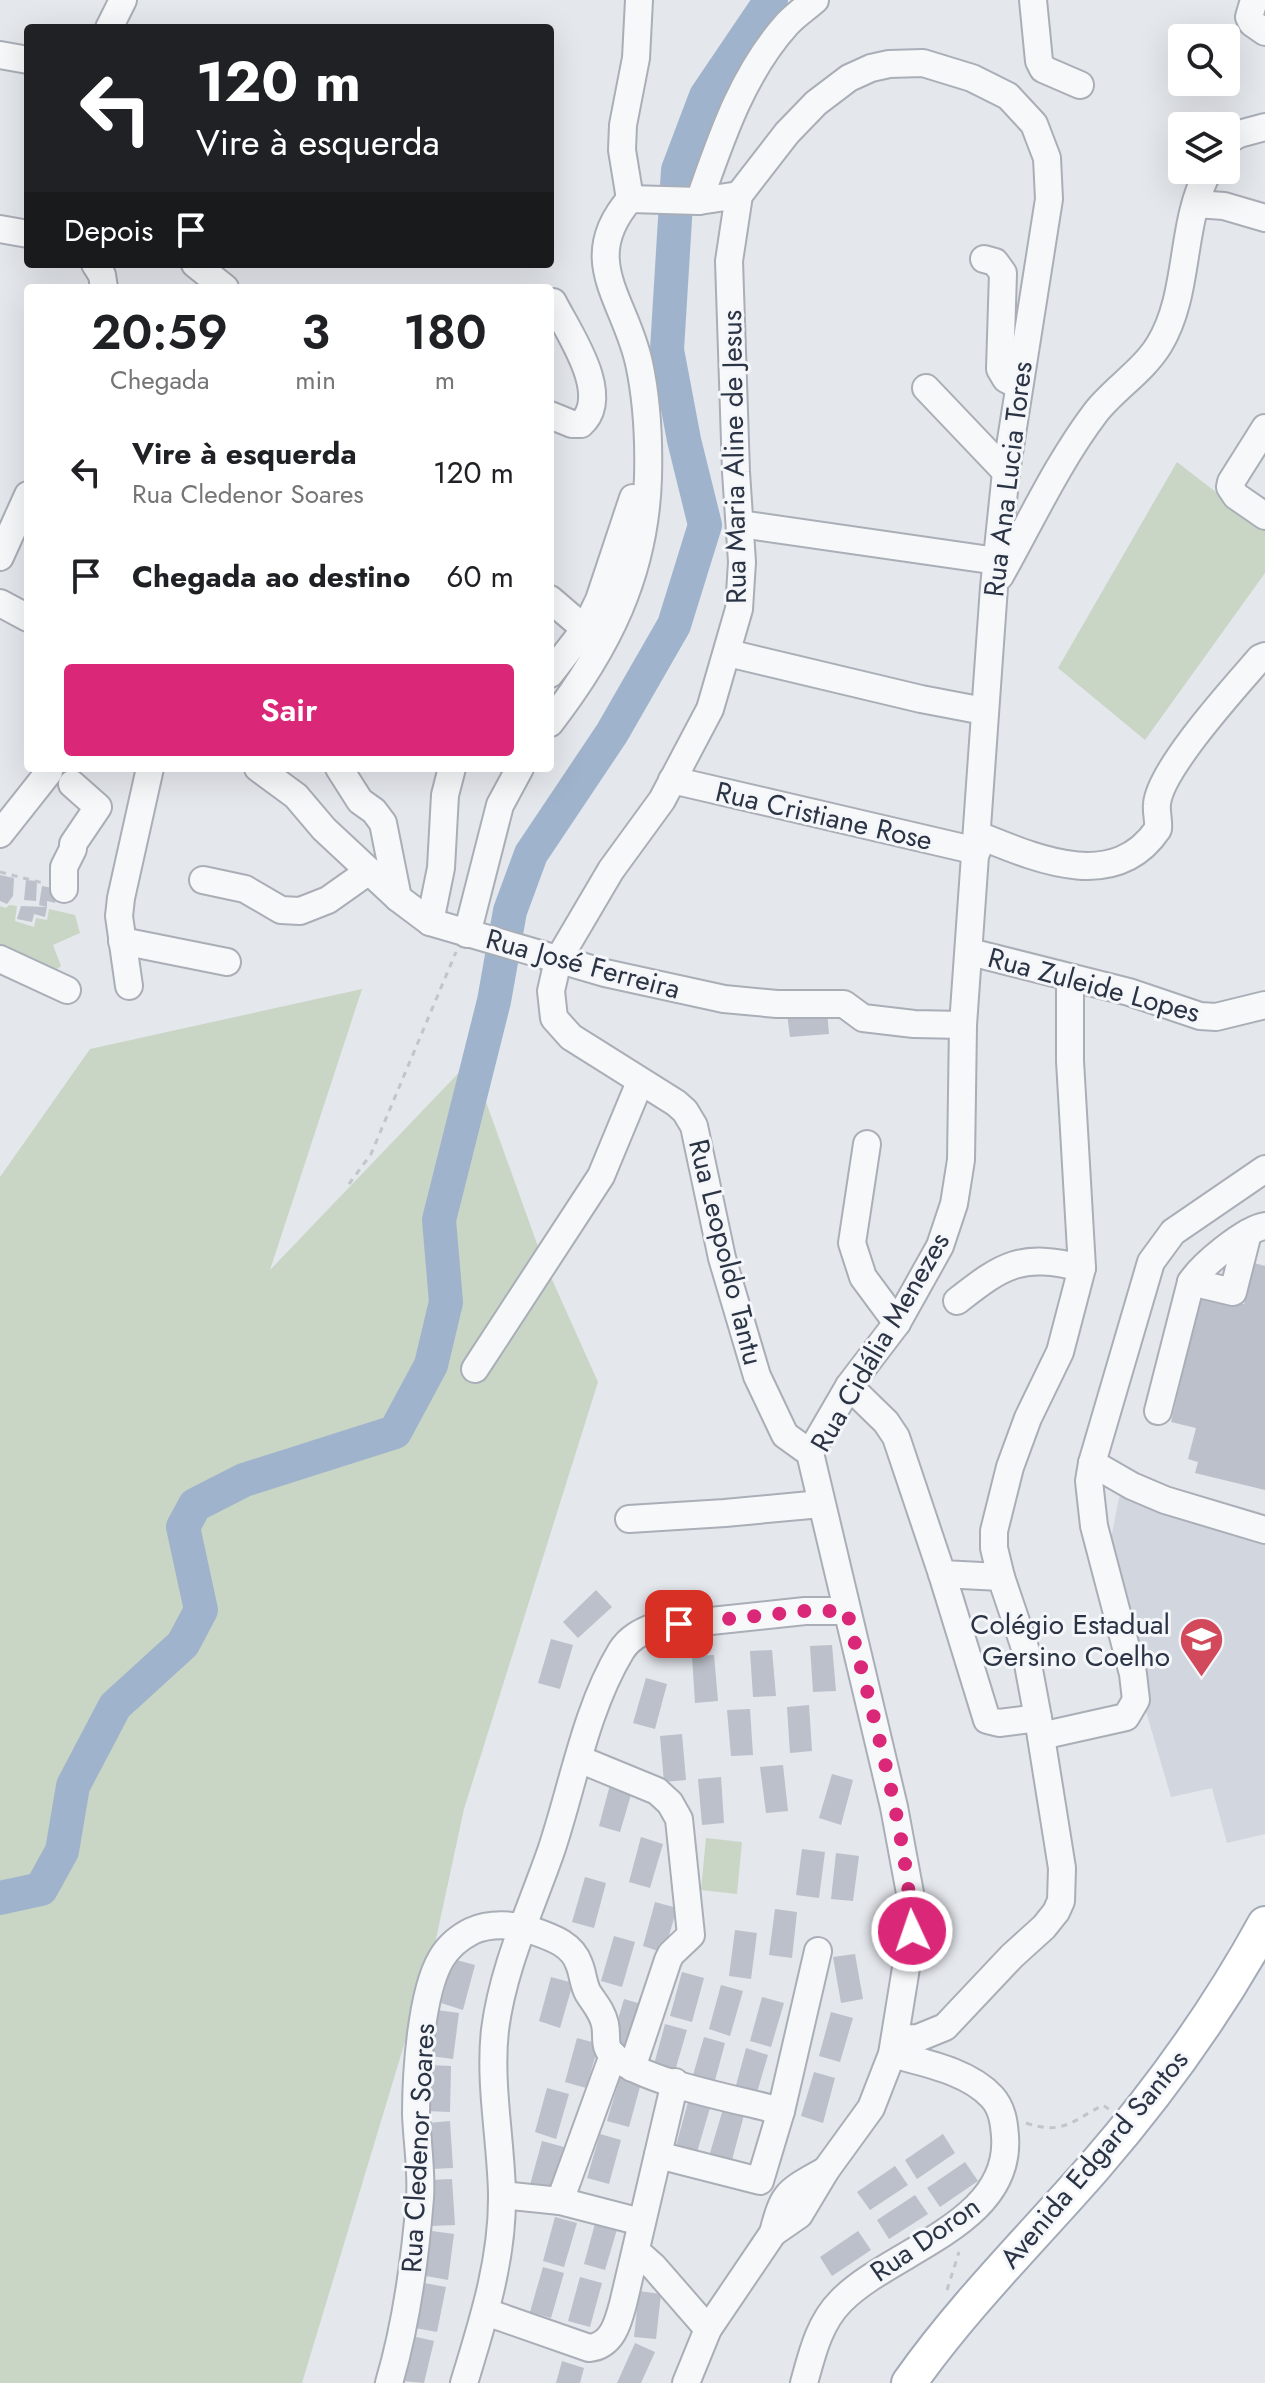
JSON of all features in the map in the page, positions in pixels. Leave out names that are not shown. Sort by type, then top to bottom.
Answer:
[{"type":"main road","name":"Avenida Edgard Santos","points":[[909,2383],[939,2340],[1095,2166],[1168,2074],[1203,2025],[1265,1924]]},
{"type":"street","points":[[111,24],[123,0]]},
{"type":"street","points":[[630,199],[622,150],[623,125],[636,58],[639,0]]},
{"type":"street","points":[[699,201],[726,123],[746,82],[787,24],[815,0]]},
{"type":"street","points":[[1033,0],[1039,61],[1043,69],[1080,85]]},
{"type":"street","points":[[1254,0],[1249,17],[1265,32]]},
{"type":"street","points":[[0,55],[24,59]]},
{"type":"street","name":"Rua Ana Lucia Tores","points":[[739,195],[787,133],[816,103],[849,78],[889,64],[923,63],[972,78],[1008,96],[1034,124],[1047,158],[1049,199],[1018,385],[994,587],[963,1025],[961,1160],[954,1204]]},
{"type":"street","points":[[1240,134],[1265,127]]},
{"type":"street","points":[[994,587],[1062,463],[1097,411],[1158,346],[1172,314],[1196,204],[1204,184]]},
{"type":"street","points":[[630,199],[699,201],[739,195]]},
{"type":"street","name":"Rua Maria Aline de Jesus","points":[[558,960],[611,870],[644,826],[672,780],[710,709],[739,609],[742,562],[729,261],[739,195]]},
{"type":"street","points":[[554,718],[586,674],[599,600],[648,455],[645,396],[639,361],[604,263],[605,239],[614,217],[630,199]]},
{"type":"street","points":[[1196,204],[1224,206],[1265,218]]},
{"type":"street","points":[[0,229],[24,233]]},
{"type":"street","points":[[984,259],[995,262],[1005,280],[1000,369],[1006,379],[1018,385]]},
{"type":"street","points":[[200,268],[220,284]]},
{"type":"street","points":[[554,304],[586,367],[593,395],[588,418],[581,424],[554,417]]},
{"type":"street","points":[[926,388],[1006,472]]},
{"type":"street","points":[[1265,428],[1230,487],[1236,496],[1265,516]]},
{"type":"street","points":[[0,557],[24,504]]},
{"type":"street","points":[[740,524],[997,561]]},
{"type":"street","points":[[554,602],[595,635]]},
{"type":"street","points":[[0,603],[24,616]]},
{"type":"street","points":[[554,671],[595,635]]},
{"type":"street","points":[[728,653],[984,711]]},
{"type":"street","name":"Rua Cristiane Rose","points":[[672,780],[977,843],[1041,860],[1092,867],[1138,852],[1158,829],[1159,794],[1181,756],[1204,724],[1265,656]]},
{"type":"street","points":[[129,986],[122,941],[121,898],[149,772]]},
{"type":"street","name":"Rua José Ferreira","points":[[263,772],[296,796],[324,829],[398,898],[430,922],[558,960],[724,999],[777,1004],[839,1004],[847,1005],[863,1018],[914,1024],[963,1025]]},
{"type":"street","points":[[342,772],[360,801],[374,811],[383,823],[398,898]]},
{"type":"street","points":[[430,922],[441,868],[445,795],[451,772]]},
{"type":"street","points":[[467,934],[500,805],[518,772]]},
{"type":"street","points":[[0,834],[60,778],[98,807],[73,844],[64,867],[64,889]]},
{"type":"street","points":[[203,880],[245,889],[281,910],[300,911],[328,900],[369,871]]},
{"type":"street","points":[[122,941],[227,962]]},
{"type":"street","name":"Rua Zuleide Lopes","points":[[970,952],[1129,992],[1200,1016],[1216,1017],[1265,1005]]},
{"type":"street","points":[[0,959],[67,990]]},
{"type":"street","name":"Rua Leopoldo Tantu","points":[[558,960],[551,991],[554,1018],[571,1037],[676,1103],[690,1117],[722,1258],[757,1376],[785,1435],[810,1453]]},
{"type":"street","points":[[931,2065],[945,2027],[1044,1927],[1061,1901],[1062,1868],[1040,1727],[1025,1648],[994,1548],[994,1531],[1028,1418],[1060,1352],[1082,1268],[1070,1061],[1070,979]]},
{"type":"street","points":[[475,1369],[601,1176],[640,1082]]},
{"type":"street","points":[[867,1144],[852,1243],[863,1277],[897,1323]]},
{"type":"street","points":[[849,1386],[886,1422],[896,1437],[987,1720],[1040,1727],[1121,1720],[1134,1707],[1136,1700],[1133,1674],[1094,1526],[1089,1481],[1092,1463],[1151,1262],[1181,1226],[1265,1169]]},
{"type":"street","name":"Rua Cidália Menezes","points":[[773,2233],[799,2215],[826,2170],[871,2108],[894,2046],[912,1931],[910,1893],[894,1807],[810,1453],[849,1386],[897,1323],[940,1246],[954,1204]]},
{"type":"street","points":[[1191,1282],[1233,1292],[1256,1229]]},
{"type":"street","points":[[1158,1411],[1191,1282],[1197,1273],[1256,1229]]},
{"type":"street","points":[[957,1301],[988,1276],[1022,1261],[1037,1260],[1082,1268]]},
{"type":"street","points":[[1092,1463],[1132,1486],[1165,1500],[1265,1530]]},
{"type":"street","points":[[629,1519],[821,1504]]},
{"type":"street","points":[[942,1574],[1001,1577]]},
{"type":"street","points":[[464,2383],[497,2263],[502,2195],[494,2070],[495,2032],[509,1963],[551,1850],[596,1706],[622,1648],[633,1637],[654,1627],[846,1605]]},
{"type":"street","points":[[560,2201],[668,1960],[691,1935],[679,1819],[670,1803],[657,1791],[579,1759]]},
{"type":"street","name":"Rua Cledenor Soares","points":[[389,2383],[414,2268],[420,2193],[417,2080],[434,1973],[442,1957],[457,1940],[475,1930],[493,1926],[522,1927]]},
{"type":"street","points":[[522,1927],[555,1939],[574,1954],[588,1992],[600,2007],[606,2028],[605,2043],[623,2062],[675,2082],[781,2111]]},
{"type":"street","points":[[760,2181],[781,2111],[818,1951]]},
{"type":"street","points":[[894,2046],[945,2027]]},
{"type":"street","name":"Rua Doron","points":[[804,2383],[819,2334],[840,2301],[859,2285],[965,2218],[991,2192],[1001,2169],[1005,2143],[1003,2116],[992,2097],[960,2076],[894,2046]]},
{"type":"street","points":[[486,2312],[589,2348],[599,2346],[612,2334],[636,2251],[675,2082]]},
{"type":"street","points":[[658,2155],[760,2181],[788,2192]]},
{"type":"street","name":"Rua Cidália Menezes","points":[[686,2383],[708,2329],[773,2233],[781,2203],[788,2192],[826,2170]]},
{"type":"street","points":[[502,2195],[560,2201],[641,2222]]},
{"type":"street","points":[[636,2251],[708,2329]]},
{"type":"path","points":[[0,872],[64,889]]},
{"type":"path","points":[[349,1184],[371,1154],[452,958],[467,934]]},
{"type":"path","points":[[1043,2129],[1057,2129],[1103,2105],[1112,2111]]},
{"type":"path","points":[[947,2290],[960,2247]]},
{"type":"shaded area","name":"Colégio Estadual Gersino Coelho","points":[[1119,1497],[1134,1497],[1265,1534],[1265,1834],[1227,1843],[1212,1788],[1171,1797],[1105,1571]]},
{"type":"green space","points":[[1177,462],[1265,530],[1265,573],[1145,740],[1058,668]]},
{"type":"green space","points":[[9,905],[17,906],[15,921],[34,927],[36,918],[47,920],[49,909],[75,915],[80,933],[53,945],[61,966],[51,973],[0,945],[0,906],[6,908]]},
{"type":"green space","points":[[362,989],[270,1270],[471,1060],[541,1255],[598,1382],[464,1809],[436,1939],[302,2383],[0,2383],[0,1177],[90,1049]]},
{"type":"green space","points":[[706,1838],[742,1842],[737,1894],[701,1890]]},
{"type":"building","points":[[0,875],[14,878],[13,896],[7,904],[0,901]]},
{"type":"building","points":[[26,880],[37,881],[36,901],[24,900]]},
{"type":"building","points":[[42,886],[57,889],[55,903],[47,901],[47,907],[39,905]]},
{"type":"building","points":[[21,906],[47,907],[45,917],[34,914],[32,922],[17,919]]},
{"type":"building","points":[[827,1011],[829,1034],[790,1037],[787,1014]]},
{"type":"building","points":[[1254,1263],[1265,1266],[1265,1490],[1195,1473],[1198,1462],[1188,1459],[1196,1428],[1171,1422],[1202,1293],[1244,1304]]},
{"type":"building","points":[[596,1590],[612,1607],[578,1638],[563,1622]]},
{"type":"building","points":[[551,1639],[573,1645],[560,1689],[538,1683]]},
{"type":"building","points":[[832,1645],[836,1691],[813,1692],[810,1646]]},
{"type":"building","points":[[772,1650],[776,1696],[753,1697],[750,1651]]},
{"type":"building","points":[[714,1655],[718,1701],[695,1703],[692,1656]]},
{"type":"building","points":[[646,1678],[667,1684],[655,1729],[633,1723]]},
{"type":"building","points":[[809,1705],[812,1751],[790,1753],[787,1707]]},
{"type":"building","points":[[750,1709],[753,1755],[731,1756],[727,1710]]},
{"type":"building","points":[[682,1734],[686,1780],[664,1782],[660,1736]]},
{"type":"building","points":[[783,1765],[788,1811],[766,1813],[760,1767]]},
{"type":"building","points":[[832,1774],[853,1780],[841,1825],[819,1818]]},
{"type":"building","points":[[721,1777],[724,1823],[702,1825],[698,1779]]},
{"type":"building","points":[[611,1781],[633,1788],[620,1832],[599,1826]]},
{"type":"building","points":[[641,1837],[663,1844],[650,1888],[629,1882]]},
{"type":"building","points":[[802,1849],[825,1852],[819,1898],[796,1895]]},
{"type":"building","points":[[836,1853],[859,1856],[853,1901],[831,1899]]},
{"type":"building","points":[[585,1877],[606,1883],[594,1928],[572,1922]]},
{"type":"building","points":[[655,1902],[677,1908],[664,1953],[643,1946]]},
{"type":"building","points":[[775,1909],[797,1912],[792,1958],[769,1955]]},
{"type":"building","points":[[735,1930],[757,1933],[751,1979],[729,1976]]},
{"type":"building","points":[[614,1936],[635,1942],[622,1987],[601,1981]]},
{"type":"building","points":[[855,1954],[863,1999],[841,2003],[833,1957]]},
{"type":"building","points":[[453,1959],[475,1965],[463,2010],[441,2003]]},
{"type":"building","points":[[682,1972],[704,1978],[692,2022],[670,2016]]},
{"type":"building","points":[[551,1977],[573,1983],[560,2028],[539,2021]]},
{"type":"building","points":[[721,1985],[743,1991],[730,2036],[709,2029]]},
{"type":"building","points":[[762,1997],[784,2003],[771,2047],[750,2041]]},
{"type":"building","points":[[624,1999],[645,2005],[633,2049],[611,2043]]},
{"type":"building","points":[[437,2010],[459,2013],[453,2059],[431,2056]]},
{"type":"building","points":[[831,2012],[853,2018],[840,2062],[819,2056]]},
{"type":"building","points":[[665,2024],[687,2030],[674,2074],[653,2068]]},
{"type":"building","points":[[704,2037],[725,2043],[713,2088],[691,2082]]},
{"type":"building","points":[[577,2038],[599,2044],[586,2088],[565,2082]]},
{"type":"building","points":[[746,2048],[768,2055],[755,2099],[734,2093]]},
{"type":"building","points":[[428,2065],[451,2066],[450,2112],[427,2111]]},
{"type":"building","points":[[814,2072],[835,2078],[823,2123],[801,2116]]},
{"type":"building","points":[[620,2077],[641,2083],[629,2127],[607,2121]]},
{"type":"building","points":[[547,2088],[569,2094],[556,2139],[535,2132]]},
{"type":"building","points":[[688,2102],[710,2108],[697,2152],[676,2146]]},
{"type":"building","points":[[723,2109],[744,2115],[732,2160],[710,2153]]},
{"type":"building","points":[[450,2121],[453,2168],[431,2169],[428,2123]]},
{"type":"building","points":[[600,2134],[621,2140],[609,2184],[587,2178]]},
{"type":"building","points":[[943,2134],[955,2153],[917,2179],[905,2160]]},
{"type":"building","points":[[542,2141],[564,2147],[551,2192],[530,2185]]},
{"type":"building","points":[[965,2162],[978,2181],[940,2207],[927,2188]]},
{"type":"building","points":[[895,2166],[908,2185],[870,2210],[857,2192]]},
{"type":"building","points":[[452,2179],[455,2225],[432,2226],[430,2180]]},
{"type":"building","points":[[915,2195],[928,2214],[889,2239],[877,2220]]},
{"type":"building","points":[[555,2217],[577,2223],[564,2267],[543,2261]]},
{"type":"building","points":[[596,2220],[618,2226],[605,2270],[584,2264]]},
{"type":"building","points":[[432,2231],[454,2234],[448,2280],[426,2276]]},
{"type":"building","points":[[858,2231],[871,2250],[832,2276],[820,2257]]},
{"type":"building","points":[[543,2267],[564,2273],[551,2318],[530,2312]]},
{"type":"building","points":[[580,2277],[602,2283],[590,2327],[568,2321]]},
{"type":"building","points":[[424,2283],[446,2287],[437,2332],[415,2328]]},
{"type":"building","points":[[639,2291],[661,2294],[656,2339],[634,2337]]},
{"type":"building","points":[[412,2336],[434,2341],[424,2383],[402,2381]]},
{"type":"building","points":[[635,2343],[655,2352],[641,2383],[617,2383]]},
{"type":"building","points":[[562,2361],[584,2368],[580,2383],[556,2383]]},
{"type":"waterway","points":[[0,1898],[41,1889],[62,1851],[73,1786],[115,1706],[183,1644],[201,1610],[183,1527],[195,1505],[244,1480],[395,1432],[431,1365],[446,1302],[439,1220],[494,1001],[510,911],[531,854],[612,733],[674,625],[705,525],[684,440],[667,350],[678,170],[706,96],[771,0]]},
{"type":"place","name":"Colégio Estadual Gersino Coelho","points":[[1201,1679]]},
{"type":"route","points":[[679,1624],[805,1611],[847,1611],[894,1807],[910,1893],[912,1931]]}]
